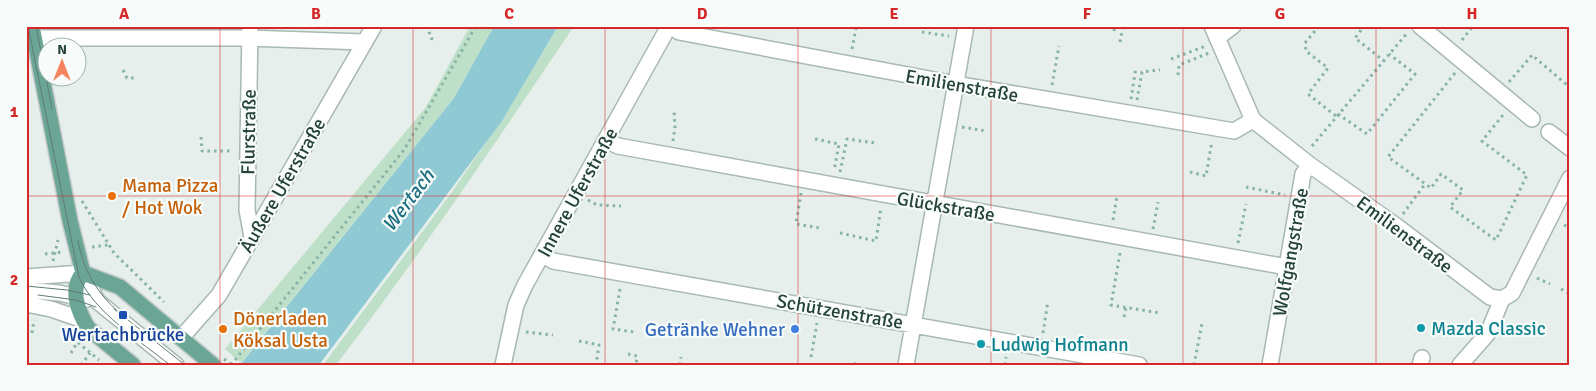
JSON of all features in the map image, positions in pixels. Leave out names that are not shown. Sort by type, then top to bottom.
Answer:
[{"type":"main road","points":[[31,34],[70,220],[83,272]]},
{"type":"main road","points":[[83,272],[79,277],[76,296],[83,320],[88,328],[133,365]]},
{"type":"main road","points":[[83,272],[120,287],[181,338],[219,362]]},
{"type":"street","name":"Äußere Uferstraße","points":[[181,338],[219,295],[374,26]]},
{"type":"street","name":"Emilienstraße","points":[[670,26],[679,32],[849,64],[1214,128],[1234,131],[1253,120]]},
{"type":"street","name":"Innere Uferstraße","points":[[503,365],[516,304],[670,26]]},
{"type":"street","points":[[1233,26],[1217,38],[1253,120],[1306,162]]},
{"type":"street","points":[[1420,26],[1532,118]]},
{"type":"street","points":[[31,34],[249,32],[365,42]]},
{"type":"street","name":"Flurstraße","points":[[249,32],[247,210],[252,236]]},
{"type":"street","points":[[906,365],[965,32]]},
{"type":"street","points":[[1548,132],[1570,148]]},
{"type":"street","name":"Glückstraße","points":[[606,140],[618,146],[670,156],[1287,267]]},
{"type":"street","name":"Emilienstraße","points":[[1306,162],[1490,296],[1502,299]]},
{"type":"street","name":"Wolfgangstraße","points":[[1270,365],[1306,162]]},
{"type":"street","points":[[1460,365],[1488,333],[1502,299],[1512,292],[1570,178]]},
{"type":"street","name":"Schützenstraße","points":[[542,254],[553,260],[1139,365]]},
{"type":"street","points":[[26,277],[83,272],[97,301],[176,365]]},
{"type":"street","points":[[26,290],[76,296],[97,301]]},
{"type":"street","points":[[26,304],[51,309],[83,320]]},
{"type":"path","points":[[426,26],[432,38],[430,43]]},
{"type":"path","points":[[219,362],[231,365],[404,150],[476,26]]},
{"type":"path","points":[[849,64],[858,26]]},
{"type":"path","points":[[1114,31],[1115,26]]},
{"type":"path","points":[[1120,42],[1123,26]]},
{"type":"path","points":[[1319,26],[1305,43],[1306,51],[1328,68],[1308,94],[1367,134],[1415,74],[1389,54]]},
{"type":"path","points":[[1356,26],[1361,30],[1354,38],[1384,61]]},
{"type":"path","points":[[1306,162],[1337,115],[1413,26]]},
{"type":"path","points":[[922,32],[965,32]]},
{"type":"path","points":[[1171,59],[1217,38]]},
{"type":"path","points":[[1178,75],[1179,65],[1217,38]]},
{"type":"path","points":[[1050,100],[1059,46]]},
{"type":"path","points":[[1500,92],[1532,55],[1567,85],[1570,80]]},
{"type":"path","points":[[1464,62],[1388,157],[1431,188],[1441,174],[1463,190],[1450,207],[1496,240],[1527,175],[1482,140],[1513,103]]},
{"type":"path","points":[[1131,114],[1136,67]]},
{"type":"path","points":[[123,70],[127,78],[137,78]]},
{"type":"path","points":[[1131,114],[1142,72],[1160,70]]},
{"type":"path","points":[[670,156],[675,126],[674,111]]},
{"type":"path","points":[[949,124],[986,131]]},
{"type":"path","points":[[1190,172],[1206,176],[1214,128]]},
{"type":"path","points":[[201,137],[202,150],[248,151]]},
{"type":"path","points":[[816,139],[839,144],[835,186]]},
{"type":"path","points":[[835,186],[847,139],[875,142]]},
{"type":"path","points":[[803,180],[796,224],[820,228]]},
{"type":"path","points":[[1395,225],[1425,184]]},
{"type":"path","points":[[1246,187],[1299,198]]},
{"type":"path","points":[[576,194],[597,204],[621,206]]},
{"type":"path","points":[[840,233],[876,240],[883,194]]},
{"type":"path","points":[[1117,196],[1117,236],[1111,304],[1160,313]]},
{"type":"path","points":[[1151,242],[1158,202]]},
{"type":"path","points":[[1236,258],[1246,204]]},
{"type":"path","points":[[88,208],[114,253],[132,271]]},
{"type":"path","points":[[623,273],[613,329],[634,332]]},
{"type":"path","points":[[1561,289],[1570,293]]},
{"type":"path","points":[[1041,347],[1048,301]]},
{"type":"path","points":[[1124,317],[1126,307]]},
{"type":"path","points":[[811,357],[820,308]]},
{"type":"path","points":[[1194,365],[1202,323]]},
{"type":"path","points":[[510,329],[553,335]]},
{"type":"path","points":[[579,341],[599,345],[596,365]]},
{"type":"path","points":[[71,352],[77,343],[90,353],[81,365]]},
{"type":"path","points":[[628,354],[637,356],[636,365]]},
{"type":"path","points":[[680,365],[682,357]]},
{"type":"path","points":[[855,365],[856,359]]},
{"type":"green space","points":[[470,26],[494,26],[454,98],[241,363],[225,349],[426,107]]},
{"type":"green space","points":[[558,26],[574,26],[458,197],[367,324],[336,365],[323,365],[449,196],[507,112]]},
{"type":"water","name":"Wertach","points":[[494,26],[558,26],[502,121],[319,365],[240,365],[454,98]]},
{"type":"tram line","points":[[28,26],[79,277],[86,290],[106,314],[170,365]]},
{"type":"tram line","points":[[36,26],[52,109]]},
{"type":"tram line","points":[[78,241],[88,272],[98,290],[120,313]]},
{"type":"tram line","points":[[26,286],[67,290],[90,295]]},
{"type":"tram line","points":[[38,295],[76,300],[96,307]]},
{"type":"tram line","points":[[114,309],[185,365]]},
{"type":"place","name":"Mama Pizza / Hot Wok","points":[[112,196]]},
{"type":"place","name":"Wertachbrücke","points":[[123,315]]},
{"type":"place","name":"Mazda Classic","points":[[1421,328]]},
{"type":"place","name":"Dönerladen Köksal Usta","points":[[223,329]]},
{"type":"place","name":"Getränke Wehner","points":[[795,329]]},
{"type":"place","name":"Ludwig Hofmann","points":[[981,344]]}]
